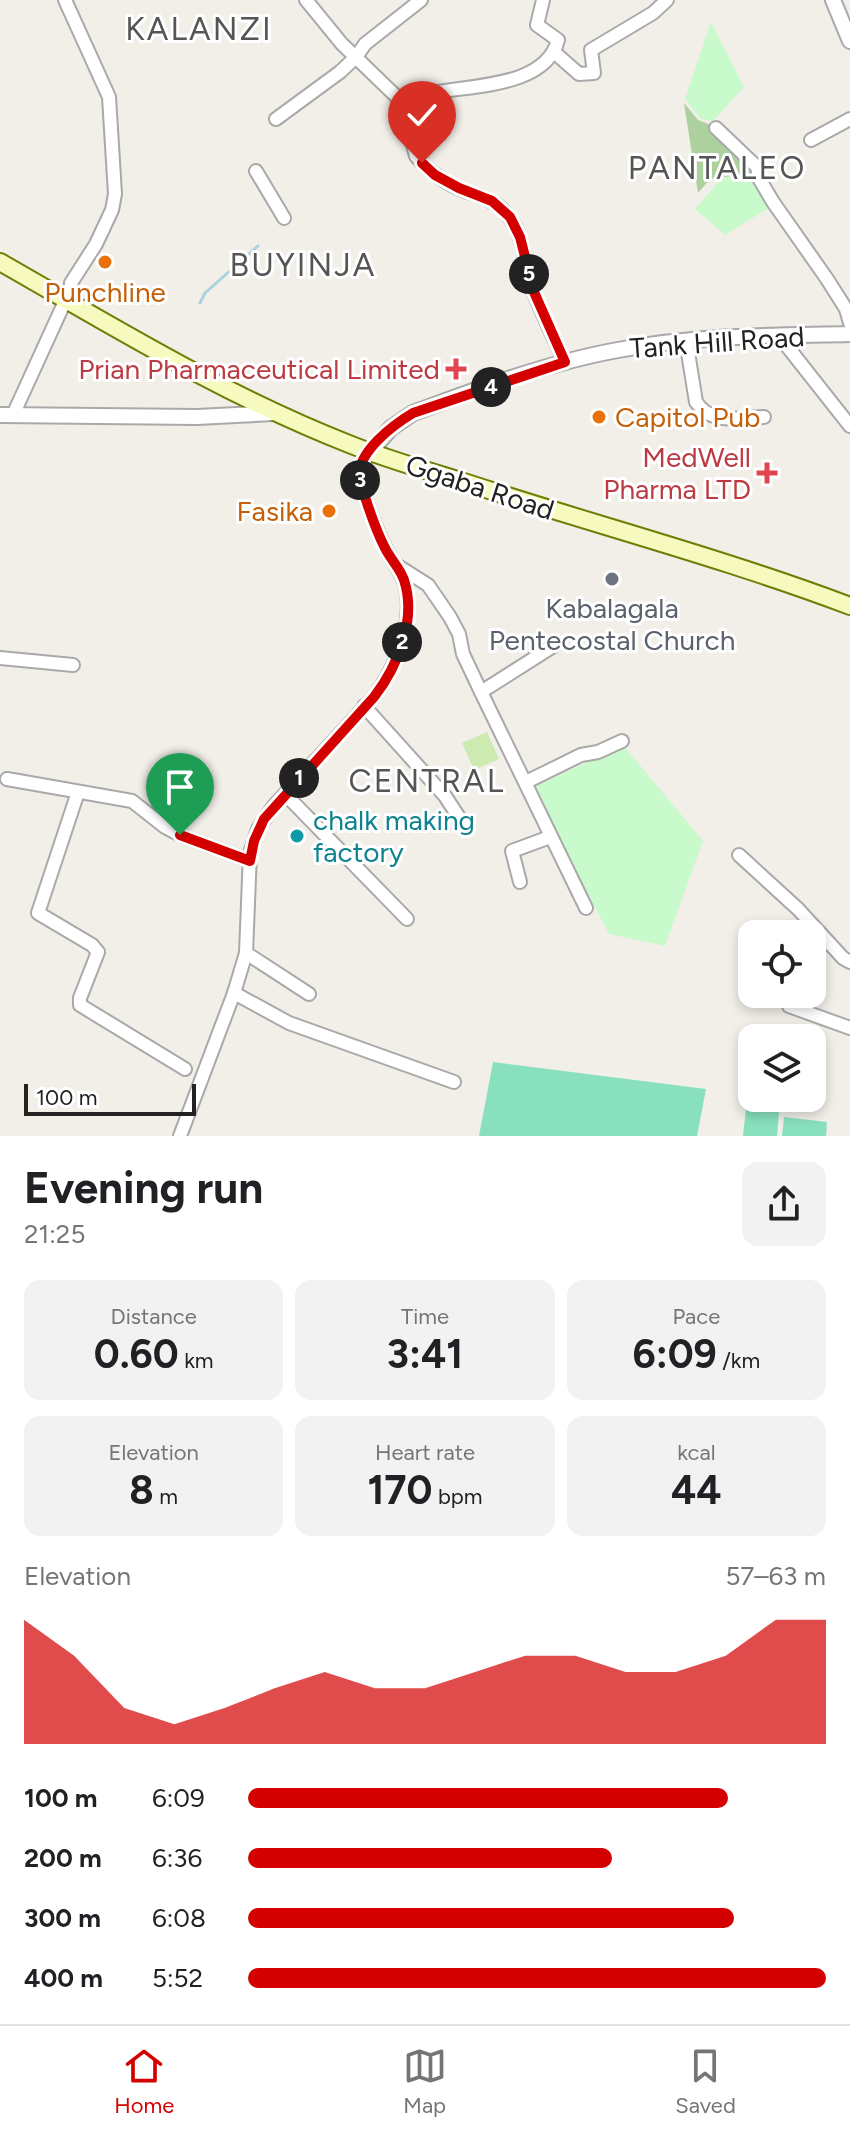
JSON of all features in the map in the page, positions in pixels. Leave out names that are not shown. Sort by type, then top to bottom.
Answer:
[{"type":"main road","name":"Ggaba Road","points":[[0,262],[274,413],[370,452],[790,583],[850,606]]},
{"type":"street","points":[[65,0],[109,97],[114,171],[112,210],[96,244],[71,283],[68,300],[6,415],[197,417],[274,413]]},
{"type":"street","points":[[306,0],[342,44],[401,101],[416,156],[422,163],[435,175],[492,201],[510,217],[520,237],[534,292],[565,362]]},
{"type":"street","points":[[276,119],[356,57],[365,44],[421,0]]},
{"type":"street","points":[[401,101],[439,92],[481,88],[544,64],[554,52],[557,38],[537,25],[543,0]]},
{"type":"street","points":[[554,52],[579,74],[594,73],[591,50],[653,13],[667,0]]},
{"type":"street","points":[[833,0],[846,24],[850,41]]},
{"type":"street","points":[[811,140],[850,119]]},
{"type":"street","points":[[716,128],[757,167],[760,180],[773,202],[846,309],[850,323]]},
{"type":"street","points":[[256,171],[284,218]]},
{"type":"street","name":"Tank Hill Road","points":[[370,452],[391,428],[413,413],[565,362],[618,349],[686,340],[850,334]]},
{"type":"street","points":[[779,336],[850,426]]},
{"type":"street","points":[[686,340],[696,402],[701,409],[713,418],[764,417]]},
{"type":"street","points":[[180,1136],[193,1073],[234,993],[246,953],[250,861],[258,829],[387,678],[403,639],[407,593],[398,566],[385,549],[359,478],[360,467],[370,452]]},
{"type":"street","points":[[398,566],[428,585],[450,617],[459,634],[463,654],[586,908]]},
{"type":"street","points":[[481,692],[555,645]]},
{"type":"street","points":[[0,658],[73,665]]},
{"type":"street","points":[[364,706],[445,796],[466,828]]},
{"type":"street","points":[[526,782],[581,755],[598,752],[622,741]]},
{"type":"street","points":[[7,779],[132,801],[180,835],[250,861]]},
{"type":"street","points":[[78,792],[38,913],[92,945],[98,952],[80,1005],[193,1073]]},
{"type":"street","points":[[285,794],[407,919]]},
{"type":"street","points":[[520,882],[512,851],[550,837]]},
{"type":"street","points":[[739,855],[850,962]]},
{"type":"street","points":[[246,953],[309,994]]},
{"type":"street","points":[[234,993],[301,1028],[454,1082]]},
{"type":"street","points":[[795,1008],[850,1028]]},
{"type":"green space","points":[[711,22],[744,87],[713,121],[701,119],[685,99]]},
{"type":"green space","points":[[684,103],[698,120],[711,125],[755,173],[710,179],[698,193]]},
{"type":"green space","points":[[755,175],[773,205],[725,235],[695,209],[722,178]]},
{"type":"green space","points":[[487,732],[499,759],[474,770],[462,743]]},
{"type":"green space","points":[[624,746],[703,841],[665,946],[609,934],[532,787]]},
{"type":"green space","points":[[493,1062],[706,1089],[697,1136],[479,1136]]},
{"type":"green space","points":[[746,1112],[779,1112],[777,1136],[743,1136]]},
{"type":"green space","points":[[784,1117],[827,1122],[826,1136],[782,1136]]},
{"type":"waterway","points":[[200,303],[205,293],[258,246]]},
{"type":"place","name":"Punchline","points":[[105,262]]},
{"type":"place","name":"Prian Pharmaceutical Limited","points":[[456,369]]},
{"type":"place","name":"Capitol Pub","points":[[599,417]]},
{"type":"place","name":"MedWell Pharma LTD","points":[[767,473]]},
{"type":"place","name":"Fasika","points":[[329,511]]},
{"type":"place","name":"Kabalagala Pentecostal Church","points":[[612,579]]},
{"type":"place","name":"chalk making factory","points":[[297,836]]},
{"type":"district","name":"KALANZI","points":[[199,29]]},
{"type":"district","name":"PANTALEO","points":[[717,168]]},
{"type":"district","name":"BUYINJA","points":[[303,265]]},
{"type":"district","name":"CENTRAL","points":[[427,781]]},
{"type":"route","points":[[180,835],[250,861],[250,853],[264,819],[374,697],[399,654],[407,593],[398,566],[385,549],[359,478],[360,467],[370,452],[391,428],[413,413],[565,362],[534,292],[520,237],[510,217],[492,201],[435,175],[422,163]]}]
